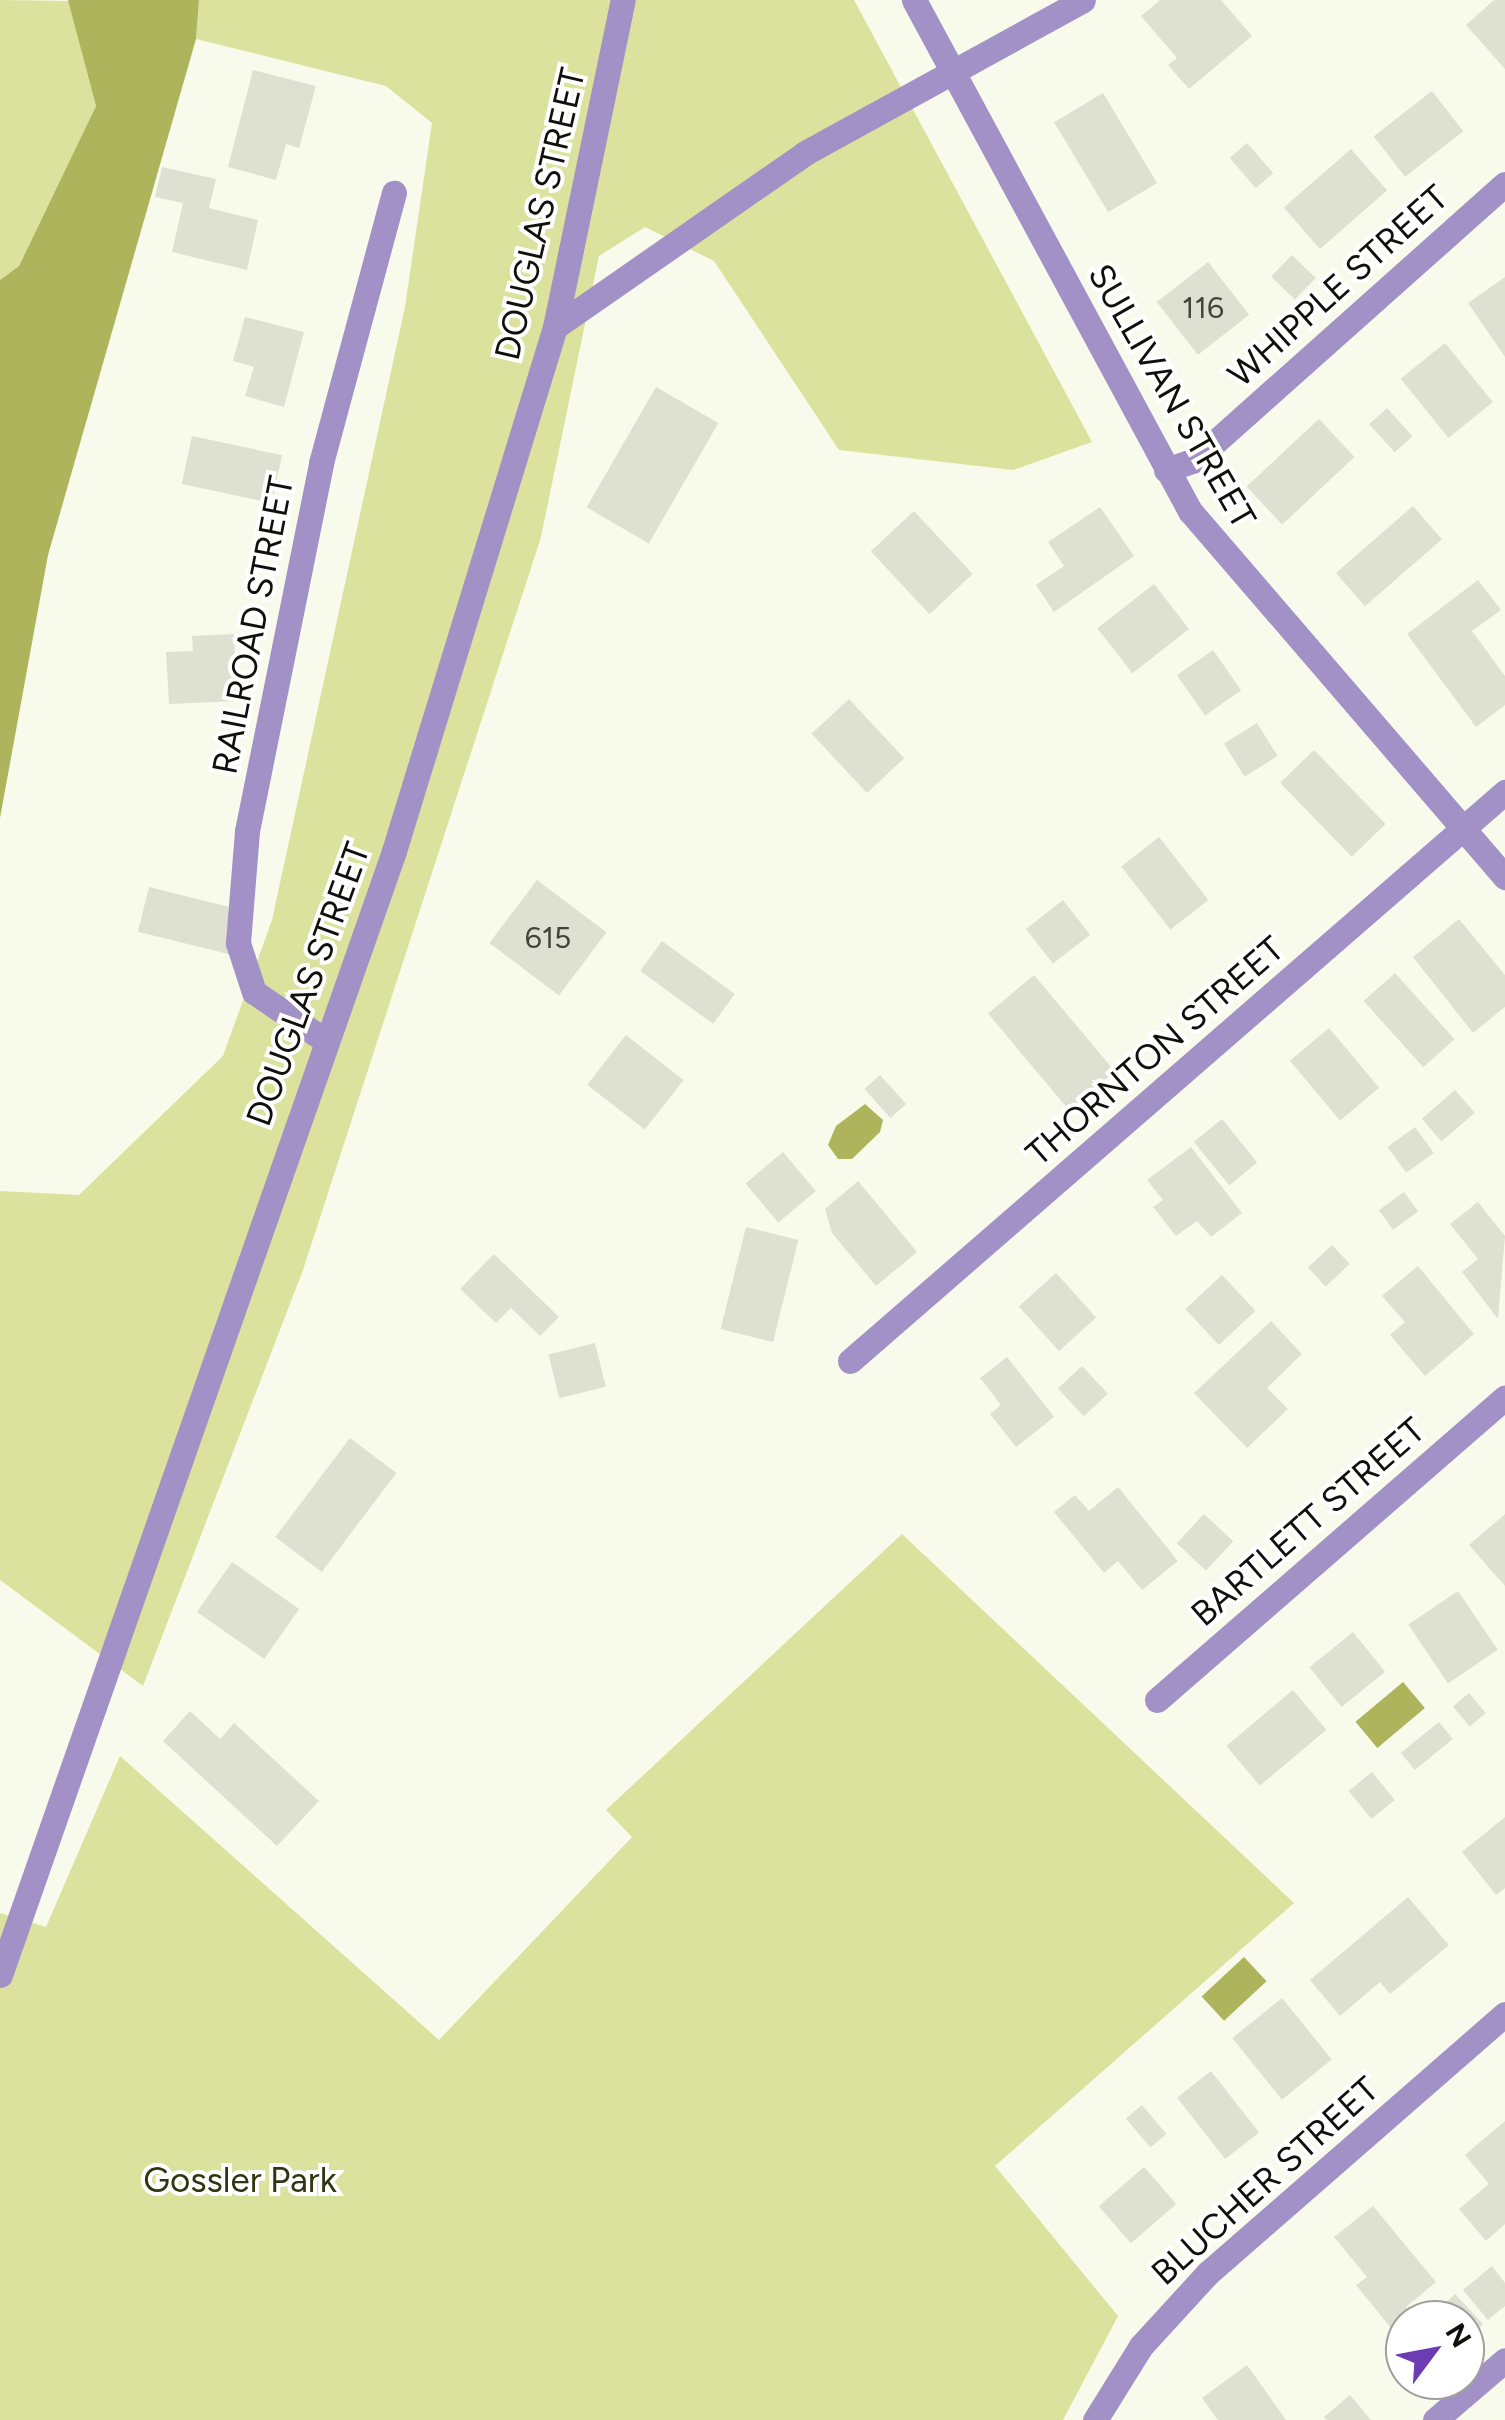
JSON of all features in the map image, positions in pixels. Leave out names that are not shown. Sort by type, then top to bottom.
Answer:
[{"type":"street","name":"DOUGLAS STREET","points":[[0,1974],[323,1039],[394,851],[555,327],[622,0]]},
{"type":"street","name":"SULLIVAN STREET","points":[[914,0],[1166,470],[1217,549],[1505,878]]},
{"type":"street","points":[[555,327],[805,153],[1083,0]]},
{"type":"street","name":"WHIPPLE STREET","points":[[1166,470],[1195,460],[1505,184]]},
{"type":"street","name":"RAILROAD STREET","points":[[323,1039],[254,992],[238,942],[248,831],[322,463],[394,193]]},
{"type":"street","name":"THORNTON STREET","points":[[850,1361],[1505,792]]},
{"type":"street","name":"BARTLETT STREET","points":[[1157,1700],[1505,1398]]},
{"type":"street","name":"BLUCHER STREET","points":[[1095,2420],[1141,2346],[1208,2272],[1505,2014]]},
{"type":"street","points":[[1435,2420],[1505,2360]]},
{"type":"green space","points":[[0,0],[69,1],[96,106],[19,266],[0,280]]},
{"type":"green space","points":[[199,0],[854,0],[1092,442],[1013,470],[839,450],[714,261],[645,227],[599,256],[541,537],[303,1270],[143,1686],[0,1580],[0,1191],[79,1195],[223,1056],[272,920],[405,307],[432,123],[386,86],[196,39]]},
{"type":"green space","name":"Gossler Park","points":[[902,1534],[1294,1903],[995,2166],[1118,2316],[1063,2420],[0,2420],[0,1913],[46,1927],[120,1756],[439,2040],[632,1837],[606,1810]]},
{"type":"shaded area","points":[[68,0],[199,0],[196,39],[48,555],[0,818],[0,280],[19,266],[96,106]]},
{"type":"shaded area","points":[[865,1104],[883,1120],[880,1132],[852,1159],[838,1159],[828,1145],[836,1126]]},
{"type":"shaded area","points":[[1403,1682],[1425,1708],[1377,1748],[1356,1722]]},
{"type":"shaded area","points":[[1244,1957],[1267,1981],[1224,2021],[1202,1997]]},
{"type":"building","points":[[1160,0],[1221,0],[1252,36],[1189,89],[1168,65],[1177,58],[1141,16]]},
{"type":"building","points":[[1494,0],[1505,0],[1505,69],[1466,25]]},
{"type":"building","points":[[253,70],[316,86],[299,148],[286,144],[276,180],[228,167]]},
{"type":"building","points":[[1432,91],[1463,131],[1405,177],[1374,137]]},
{"type":"building","points":[[1103,93],[1157,183],[1108,212],[1054,122]]},
{"type":"building","points":[[1247,143],[1273,173],[1256,188],[1230,158]]},
{"type":"building","points":[[1351,149],[1387,191],[1320,249],[1284,207]]},
{"type":"building","points":[[162,167],[216,179],[209,208],[258,220],[247,270],[172,252],[183,203],[155,197]]},
{"type":"building","points":[[1292,255],[1316,278],[1295,300],[1271,277]]},
{"type":"building","points":[[1208,262],[1249,315],[1198,355],[1157,302]]},
{"type":"building","points":[[1505,277],[1505,357],[1468,303]]},
{"type":"building","points":[[245,317],[304,332],[284,407],[245,396],[254,367],[233,361]]},
{"type":"building","points":[[1445,343],[1493,402],[1449,438],[1401,379]]},
{"type":"building","points":[[656,387],[718,423],[649,543],[586,507]]},
{"type":"building","points":[[1387,408],[1412,436],[1395,452],[1369,424]]},
{"type":"building","points":[[1319,419],[1354,457],[1282,525],[1247,487]]},
{"type":"building","points":[[192,436],[282,455],[272,503],[182,484]]},
{"type":"building","points":[[1413,506],[1442,539],[1365,606],[1336,573]]},
{"type":"building","points":[[1100,507],[1134,556],[1054,612],[1036,585],[1064,566],[1048,542]]},
{"type":"building","points":[[914,511],[973,574],[930,614],[871,551]]},
{"type":"building","points":[[1478,580],[1501,610],[1472,631],[1505,676],[1505,705],[1476,727],[1407,634]]},
{"type":"building","points":[[1154,584],[1189,629],[1132,673],[1097,628]]},
{"type":"building","points":[[234,634],[237,701],[169,704],[166,652],[193,651],[192,636]]},
{"type":"building","points":[[1213,650],[1241,690],[1205,715],[1177,675]]},
{"type":"building","points":[[849,699],[904,758],[867,793],[812,734]]},
{"type":"building","points":[[1257,723],[1278,756],[1245,777],[1224,744]]},
{"type":"building","points":[[1314,750],[1386,824],[1352,857],[1280,783]]},
{"type":"building","points":[[1159,837],[1208,900],[1170,930],[1121,867]]},
{"type":"building","points":[[537,880],[606,932],[559,995],[489,943]]},
{"type":"building","points":[[149,887],[241,910],[230,955],[138,932]]},
{"type":"building","points":[[1063,900],[1090,935],[1053,964],[1026,929]]},
{"type":"building","points":[[1459,919],[1505,975],[1505,1007],[1473,1033],[1413,957]]},
{"type":"building","points":[[662,941],[735,994],[713,1024],[640,971]]},
{"type":"building","points":[[1395,973],[1455,1039],[1423,1067],[1364,1001]]},
{"type":"building","points":[[1034,975],[1115,1072],[1069,1110],[988,1014]]},
{"type":"building","points":[[1329,1028],[1379,1088],[1340,1121],[1290,1061]]},
{"type":"building","points":[[626,1035],[684,1080],[645,1130],[587,1085]]},
{"type":"building","points":[[880,1075],[906,1104],[890,1118],[864,1089]]},
{"type":"building","points":[[1455,1090],[1475,1113],[1441,1142],[1422,1119]]},
{"type":"building","points":[[1222,1119],[1257,1163],[1229,1185],[1194,1142]]},
{"type":"building","points":[[1415,1127],[1434,1153],[1406,1173],[1387,1147]]},
{"type":"building","points":[[1191,1147],[1242,1213],[1211,1237],[1197,1221],[1176,1236],[1153,1207],[1163,1200],[1147,1180]]},
{"type":"building","points":[[783,1152],[816,1191],[778,1223],[745,1183]]},
{"type":"building","points":[[858,1181],[917,1252],[876,1286],[832,1233],[825,1209]]},
{"type":"building","points":[[1404,1192],[1418,1211],[1393,1230],[1379,1210]]},
{"type":"building","points":[[1478,1202],[1505,1236],[1498,1319],[1462,1272],[1478,1259],[1450,1224]]},
{"type":"building","points":[[746,1227],[798,1240],[773,1342],[721,1329]]},
{"type":"building","points":[[1332,1245],[1350,1264],[1326,1287],[1308,1268]]},
{"type":"building","points":[[494,1254],[559,1317],[540,1336],[511,1308],[496,1323],[460,1289]]},
{"type":"building","points":[[1418,1266],[1474,1334],[1425,1376],[1390,1335],[1405,1322],[1382,1296]]},
{"type":"building","points":[[1056,1273],[1096,1318],[1059,1351],[1019,1306]]},
{"type":"building","points":[[1222,1275],[1255,1311],[1219,1345],[1185,1309]]},
{"type":"building","points":[[1271,1321],[1302,1354],[1267,1388],[1288,1409],[1247,1448],[1194,1393]]},
{"type":"building","points":[[595,1343],[606,1387],[559,1398],[548,1355]]},
{"type":"building","points":[[1007,1357],[1054,1417],[1016,1447],[990,1414],[1001,1405],[980,1378]]},
{"type":"building","points":[[1082,1366],[1108,1394],[1084,1416],[1058,1389]]},
{"type":"building","points":[[350,1438],[396,1473],[322,1572],[275,1537]]},
{"type":"building","points":[[1118,1487],[1178,1561],[1142,1590],[1118,1561],[1104,1573],[1054,1512],[1075,1495],[1089,1511]]},
{"type":"building","points":[[1204,1514],[1233,1541],[1206,1571],[1177,1543]]},
{"type":"building","points":[[1505,1514],[1505,1586],[1469,1545]]},
{"type":"building","points":[[232,1562],[299,1609],[264,1659],[197,1612]]},
{"type":"building","points":[[1458,1591],[1498,1650],[1448,1683],[1408,1625]]},
{"type":"building","points":[[1353,1632],[1385,1672],[1342,1707],[1309,1667]]},
{"type":"building","points":[[1293,1690],[1326,1730],[1260,1786],[1226,1746]]},
{"type":"building","points":[[1469,1693],[1486,1713],[1470,1726],[1453,1706]]},
{"type":"building","points":[[190,1711],[220,1739],[234,1723],[319,1801],[277,1846],[163,1741]]},
{"type":"building","points":[[1439,1722],[1453,1739],[1415,1770],[1401,1753]]},
{"type":"building","points":[[1372,1772],[1395,1800],[1371,1819],[1349,1791]]},
{"type":"building","points":[[1505,1817],[1505,1888],[1496,1895],[1462,1852]]},
{"type":"building","points":[[1408,1897],[1449,1945],[1390,1994],[1380,1982],[1340,2016],[1310,1980]]},
{"type":"building","points":[[1282,1998],[1332,2059],[1282,2100],[1232,2038]]},
{"type":"building","points":[[1211,2071],[1259,2132],[1225,2159],[1177,2097]]},
{"type":"building","points":[[1142,2105],[1166,2134],[1150,2148],[1126,2118]]},
{"type":"building","points":[[1505,2121],[1505,2224],[1486,2241],[1459,2209],[1489,2184],[1465,2155]]},
{"type":"building","points":[[1144,2167],[1176,2204],[1131,2243],[1099,2206]]},
{"type":"building","points":[[1373,2206],[1436,2282],[1414,2300],[1385,2300],[1385,2321],[1356,2285],[1367,2277],[1334,2237]]},
{"type":"building","points":[[1492,2266],[1505,2283],[1505,2306],[1488,2320],[1485,2300],[1471,2300],[1463,2290]]},
{"type":"building","points":[[1247,2365],[1286,2420],[1218,2420],[1202,2398]]},
{"type":"building","points":[[1350,2395],[1371,2420],[1324,2417]]}]
